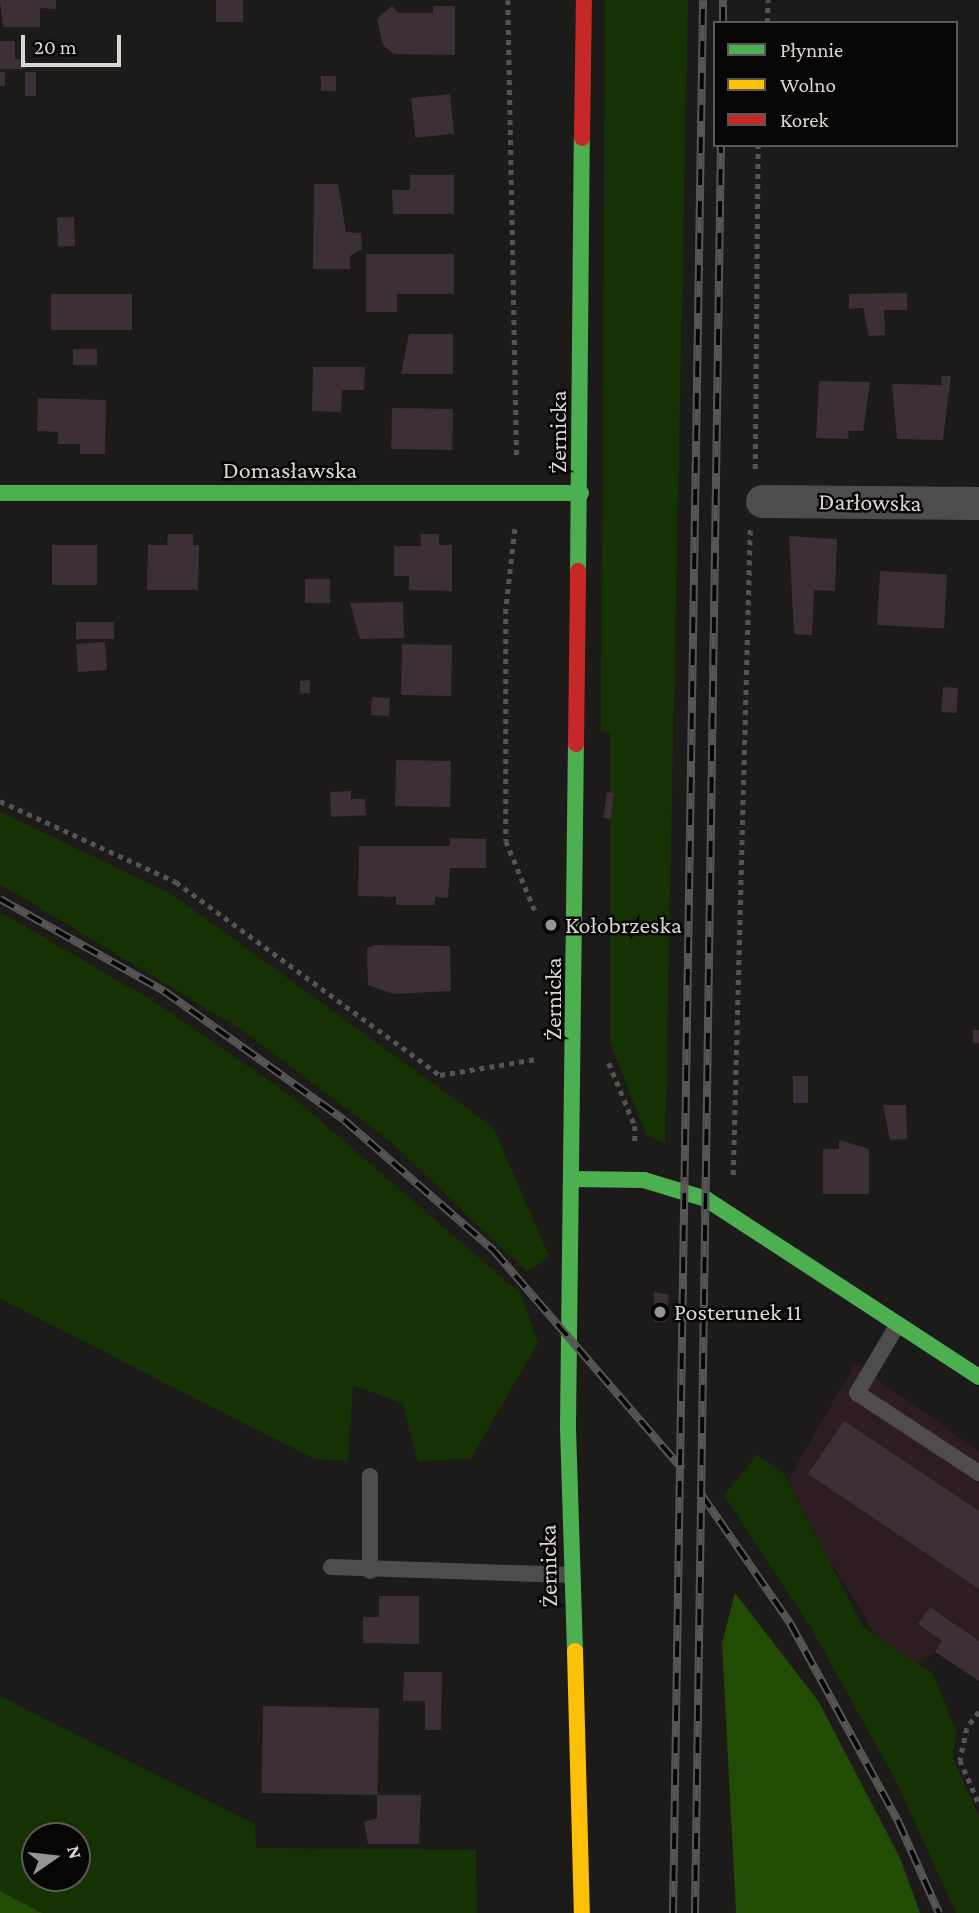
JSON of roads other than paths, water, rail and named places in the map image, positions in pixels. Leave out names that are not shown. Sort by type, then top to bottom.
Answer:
[{"type":"street","name":"Żernicka","points":[[582,1913],[572,1576],[584,0]]},
{"type":"street","name":"Domasławska","points":[[0,493],[581,493]]},
{"type":"street","name":"Darłowska","points":[[762,501],[979,503]]},
{"type":"street","points":[[573,1179],[644,1180],[685,1189],[900,1322],[979,1377]]},
{"type":"lane","points":[[900,1322],[857,1394],[979,1473]]},
{"type":"lane","points":[[370,1476],[370,1571]]},
{"type":"lane","points":[[331,1567],[370,1571],[572,1576]]},
{"type":"railway","points":[[673,1913],[703,0]]},
{"type":"railway","points":[[723,0],[723,21]]},
{"type":"railway","points":[[695,1913],[721,147]]},
{"type":"railway","points":[[0,899],[164,991],[344,1120],[494,1251],[682,1469]]},
{"type":"railway","points":[[701,1494],[790,1623],[898,1821],[939,1913]]},
{"type":"place","name":"Kołobrzeska","points":[[551,925]]},
{"type":"place","name":"Posterunek 11","points":[[660,1312]]}]
